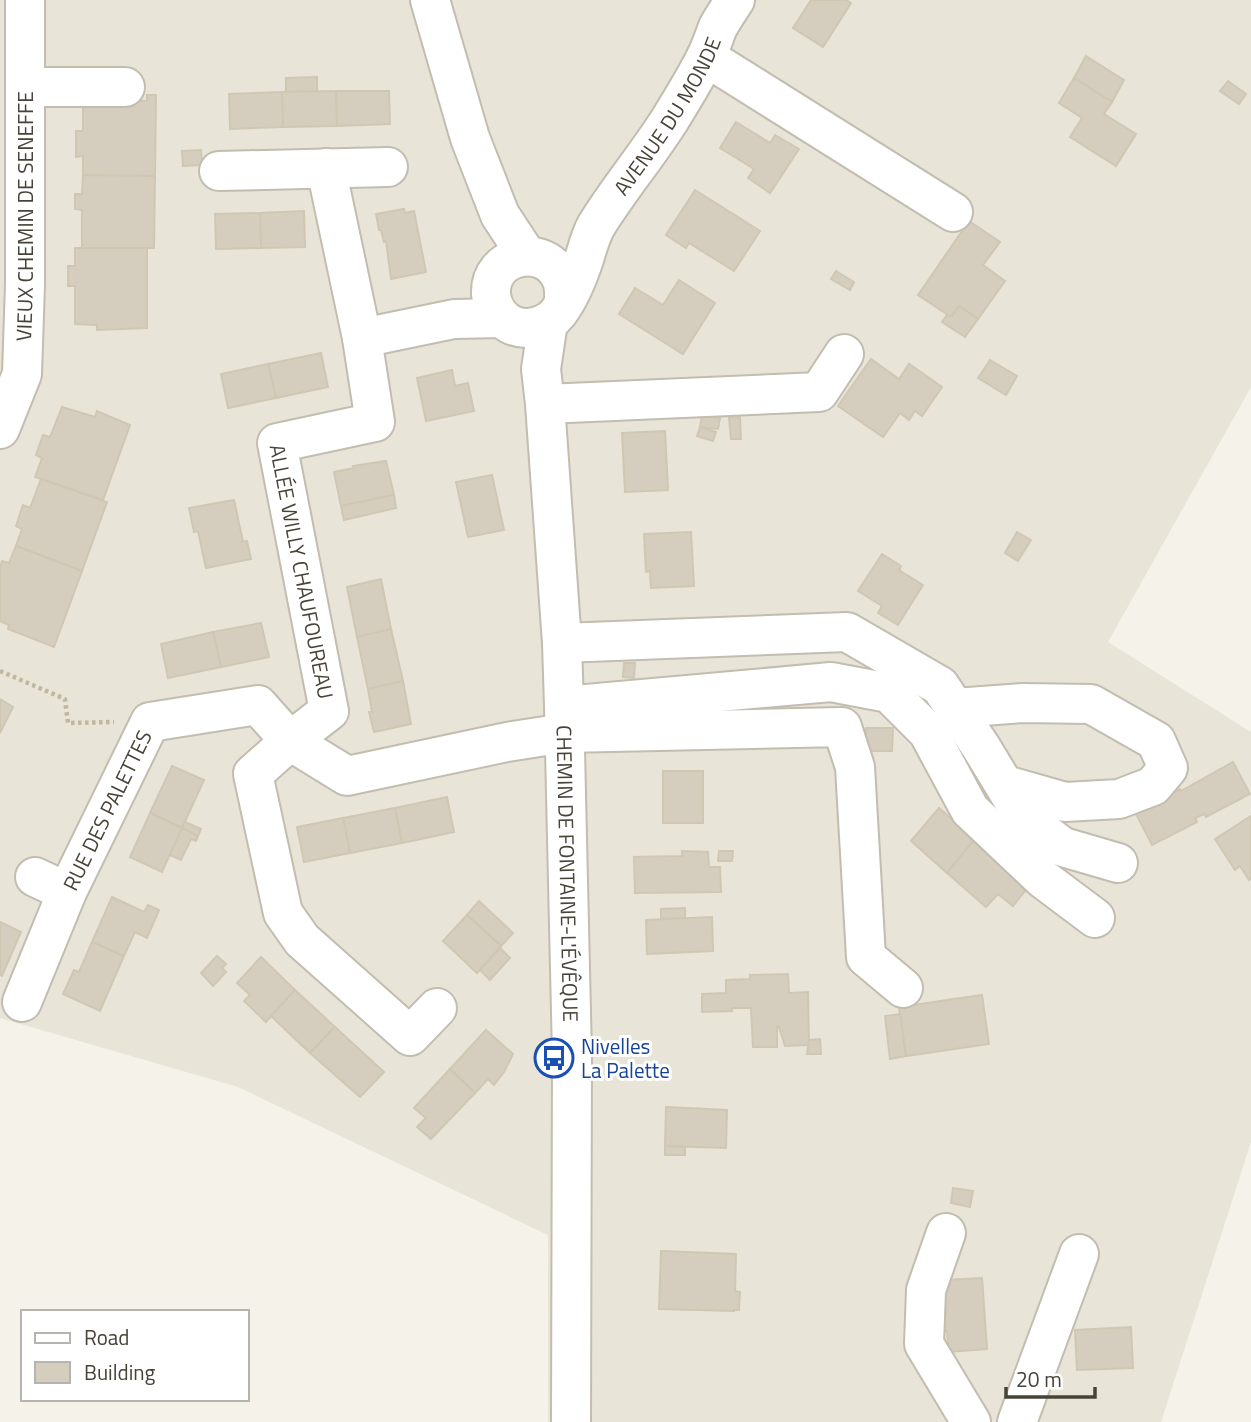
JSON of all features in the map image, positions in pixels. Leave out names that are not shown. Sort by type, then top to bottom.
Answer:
[{"type":"street","name":"VIEUX CHEMIN DE SENEFFE","points":[[0,429],[22,374],[26,0]]},
{"type":"street","points":[[430,0],[470,138],[500,215],[523,293],[543,387],[819,392],[844,354]]},
{"type":"street","name":"AVENUE DU MONDE","points":[[523,293],[594,229],[668,122],[735,0]]},
{"type":"street","points":[[706,57],[953,212]]},
{"type":"street","points":[[25,87],[125,87]]},
{"type":"street","points":[[219,171],[388,167]]},
{"type":"street","name":"ALLÉE WILLY CHAUFOUREAU","points":[[290,741],[329,710],[278,443],[375,422],[362,338],[326,168]]},
{"type":"street","name":"AVENUE DU MONDE","points":[[523,293],[579,273],[594,229]]},
{"type":"street","points":[[362,338],[454,319],[523,293]]},
{"type":"street","name":"CHEMIN DE FONTAINE-L'ÉVÊQUE","points":[[543,387],[562,643],[572,1056],[571,1422]]},
{"type":"street","points":[[562,643],[847,632],[940,686],[1024,818],[1063,847],[1118,863]]},
{"type":"street","points":[[564,720],[831,682],[889,693],[928,732],[970,810],[1043,879],[1095,918]]},
{"type":"street","points":[[955,708],[1023,703],[1091,704],[1156,741],[1168,768],[1153,786],[1119,799],[1065,802],[1004,785]]},
{"type":"street","name":"RUE DES PALETTES","points":[[22,1002],[51,885],[150,722],[258,705],[290,741],[347,776],[507,742],[564,720]]},
{"type":"street","points":[[564,720],[842,727],[855,767],[866,957],[903,988]]},
{"type":"street","points":[[290,741],[253,774],[283,913],[302,940],[410,1036],[437,1008]]},
{"type":"street","points":[[946,1234],[926,1290],[924,1344],[971,1422]]},
{"type":"street","points":[[1017,1422],[1079,1254]]},
{"type":"path","points":[[0,671],[65,699],[68,723],[150,722]]},
{"type":"shaded area","points":[[0,0],[1251,0],[1251,387],[1108,642],[1251,732],[1251,1142],[1161,1422],[548,1422],[548,1235],[238,1087],[0,1018]]},
{"type":"building","points":[[811,0],[846,0],[851,3],[823,47],[793,28]]},
{"type":"building","points":[[1086,56],[1124,80],[1112,102],[1074,78]]},
{"type":"building","points":[[317,77],[317,91],[286,92],[286,78]]},
{"type":"building","points":[[1074,78],[1112,102],[1104,114],[1136,134],[1116,166],[1070,137],[1082,118],[1059,103]]},
{"type":"building","points":[[1228,81],[1246,94],[1239,104],[1220,91]]},
{"type":"building","points":[[336,91],[389,91],[390,124],[337,126]]},
{"type":"building","points":[[336,91],[337,126],[283,127],[282,92]]},
{"type":"building","points":[[282,92],[283,127],[230,129],[229,94]]},
{"type":"building","points":[[147,95],[156,95],[155,176],[83,175],[83,156],[76,157],[76,131],[83,131],[83,101],[147,101]]},
{"type":"building","points":[[736,122],[770,143],[775,135],[799,149],[770,193],[748,178],[754,169],[720,148]]},
{"type":"building","points":[[201,150],[202,165],[183,166],[182,151]]},
{"type":"building","points":[[83,175],[155,176],[154,248],[82,248],[82,210],[75,209],[75,194],[82,194]]},
{"type":"building","points":[[695,190],[760,231],[734,271],[689,243],[686,248],[666,235]]},
{"type":"building","points":[[404,209],[405,213],[414,211],[426,272],[391,279],[386,241],[384,242],[379,230],[376,214]]},
{"type":"building","points":[[304,211],[305,247],[261,248],[260,213]]},
{"type":"building","points":[[260,213],[261,248],[216,249],[215,214]]},
{"type":"building","points":[[969,221],[1000,242],[983,265],[1005,281],[978,319],[959,306],[951,317],[918,295]]},
{"type":"building","points":[[75,248],[147,248],[147,328],[97,330],[97,325],[75,324],[75,286],[68,286],[68,266],[75,266]]},
{"type":"building","points":[[836,271],[854,282],[850,290],[831,279]]},
{"type":"building","points":[[679,280],[715,303],[683,354],[619,314],[635,288],[663,305]]},
{"type":"building","points":[[959,306],[978,319],[965,337],[942,322],[947,315],[951,317]]},
{"type":"building","points":[[321,353],[328,387],[276,398],[268,364]]},
{"type":"building","points":[[871,359],[899,379],[909,364],[942,387],[922,416],[915,411],[909,420],[900,413],[883,437],[838,406]]},
{"type":"building","points":[[990,360],[1017,376],[1006,395],[978,378]]},
{"type":"building","points":[[268,364],[276,398],[228,408],[221,374]]},
{"type":"building","points":[[452,370],[455,386],[468,383],[474,411],[426,421],[417,378]]},
{"type":"building","points":[[62,407],[95,417],[97,411],[130,425],[103,500],[35,477],[42,458],[36,455],[43,435],[50,437]]},
{"type":"building","points":[[702,415],[720,418],[718,429],[700,427]]},
{"type":"building","points":[[740,417],[741,439],[731,439],[729,418]]},
{"type":"building","points":[[700,427],[716,432],[713,441],[697,436]]},
{"type":"building","points":[[665,431],[668,490],[625,492],[622,433]]},
{"type":"building","points":[[386,461],[394,495],[341,506],[334,472]]},
{"type":"building","points":[[492,475],[504,530],[468,537],[456,482]]},
{"type":"building","points":[[41,479],[107,502],[82,571],[16,546],[22,529],[16,526],[23,505],[30,508]]},
{"type":"building","points":[[394,495],[396,508],[344,520],[341,506]]},
{"type":"building","points":[[234,500],[243,542],[247,541],[251,559],[206,568],[198,531],[194,532],[189,508]]},
{"type":"building","points":[[691,532],[694,586],[651,588],[650,571],[646,572],[644,534]]},
{"type":"building","points":[[1017,532],[1031,540],[1018,561],[1005,553]]},
{"type":"building","points":[[16,546],[82,571],[54,647],[8,629],[9,625],[0,621],[0,567],[2,561],[9,563]]},
{"type":"building","points":[[882,554],[901,566],[899,570],[923,585],[898,625],[878,613],[882,606],[858,591]]},
{"type":"building","points":[[381,579],[391,629],[357,637],[347,587]]},
{"type":"building","points":[[261,623],[269,657],[221,667],[213,632]]},
{"type":"building","points":[[391,629],[403,681],[368,689],[357,637]]},
{"type":"building","points":[[213,632],[221,667],[168,678],[161,644]]},
{"type":"building","points":[[624,663],[635,663],[634,678],[623,677]]},
{"type":"building","points":[[403,681],[411,724],[374,732],[369,712],[372,712],[368,689]]},
{"type":"building","points":[[0,699],[13,707],[0,733]]},
{"type":"building","points":[[866,728],[893,728],[892,751],[866,751]]},
{"type":"building","points":[[1233,762],[1250,794],[1206,817],[1204,814],[1195,818],[1197,822],[1152,845],[1135,812],[1180,789],[1181,791]]},
{"type":"building","points":[[172,766],[204,780],[182,828],[150,813]]},
{"type":"building","points":[[663,771],[703,771],[703,823],[663,823]]},
{"type":"building","points":[[447,797],[454,832],[402,843],[395,808]]},
{"type":"building","points":[[395,808],[402,843],[350,853],[343,818]]},
{"type":"building","points":[[939,808],[975,839],[947,873],[911,841]]},
{"type":"building","points":[[150,813],[182,828],[162,872],[130,857]]},
{"type":"building","points":[[1251,816],[1249,880],[1240,866],[1235,870],[1215,839]]},
{"type":"building","points":[[343,818],[350,853],[304,862],[297,827]]},
{"type":"building","points":[[185,822],[201,829],[198,836],[182,828]]},
{"type":"building","points":[[182,828],[198,836],[196,841],[191,839],[181,860],[170,855]]},
{"type":"building","points":[[975,839],[1029,886],[1013,906],[998,894],[986,907],[947,873]]},
{"type":"building","points":[[682,851],[708,852],[709,867],[720,867],[721,892],[635,893],[634,857],[682,856]]},
{"type":"building","points":[[719,851],[733,851],[732,861],[718,861]]},
{"type":"building","points":[[112,897],[144,912],[148,905],[159,910],[147,938],[135,932],[124,956],[92,942]]},
{"type":"building","points":[[479,901],[513,933],[501,946],[467,915]]},
{"type":"building","points":[[685,908],[685,918],[661,919],[661,909]]},
{"type":"building","points":[[467,915],[501,946],[477,973],[443,941]]},
{"type":"building","points":[[712,917],[713,951],[647,954],[646,920]]},
{"type":"building","points":[[0,922],[21,932],[2,976],[0,975]]},
{"type":"building","points":[[92,942],[124,956],[100,1011],[63,994],[74,970],[79,972]]},
{"type":"building","points":[[500,948],[510,958],[490,980],[480,970]]},
{"type":"building","points":[[217,956],[226,964],[222,968],[226,972],[213,986],[201,973]]},
{"type":"building","points":[[261,957],[295,990],[266,1022],[244,1001],[250,995],[237,983]]},
{"type":"building","points":[[788,974],[789,993],[808,992],[809,1045],[785,1046],[777,1027],[777,1047],[753,1047],[751,1008],[702,1012],[702,994],[726,993],[726,980],[750,979],[750,975]]},
{"type":"building","points":[[295,990],[335,1027],[310,1053],[271,1016]]},
{"type":"building","points":[[982,995],[989,1044],[906,1056],[899,1007]]},
{"type":"building","points":[[900,1014],[906,1056],[890,1059],[885,1016]]},
{"type":"building","points":[[335,1027],[384,1072],[360,1097],[310,1053]]},
{"type":"building","points":[[486,1030],[513,1054],[494,1085],[488,1079],[475,1093],[450,1069]]},
{"type":"building","points":[[820,1039],[821,1054],[807,1054],[809,1040]]},
{"type":"building","points":[[450,1069],[475,1093],[431,1139],[417,1127],[426,1118],[414,1108]]},
{"type":"building","points":[[666,1107],[727,1110],[726,1148],[665,1146]]},
{"type":"building","points":[[665,1146],[685,1147],[685,1155],[665,1155]]},
{"type":"building","points":[[953,1188],[973,1191],[970,1207],[951,1203]]},
{"type":"building","points":[[661,1251],[736,1254],[735,1291],[740,1292],[739,1310],[659,1309]]},
{"type":"building","points":[[982,1278],[987,1349],[949,1352],[947,1331],[940,1332],[939,1315],[946,1315],[944,1280]]},
{"type":"building","points":[[1131,1327],[1133,1368],[1077,1370],[1075,1330]]},
{"type":"place","name":"Nivelles La Palette","points":[[554,1058]]}]
